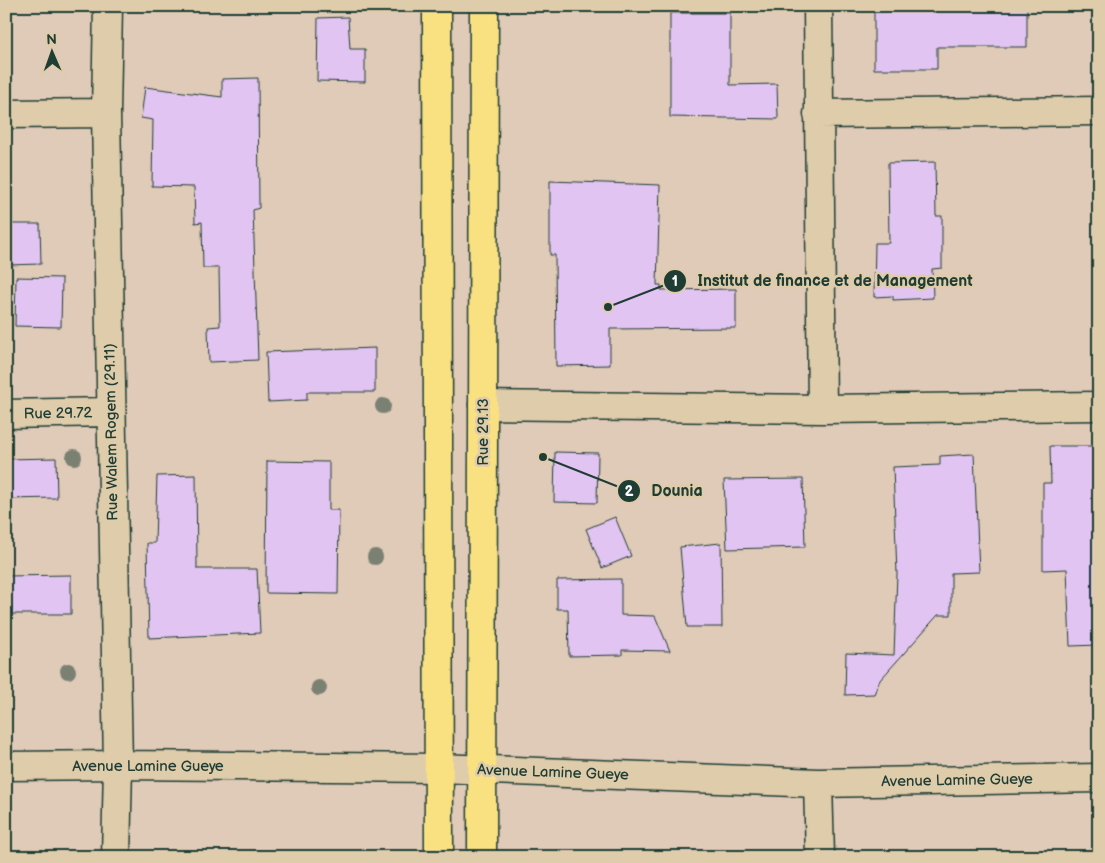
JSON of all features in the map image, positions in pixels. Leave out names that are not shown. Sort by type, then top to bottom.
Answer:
[{"type":"main road","points":[[437,6],[439,857]]},
{"type":"main road","name":"Rue 29.13","points":[[482,857],[484,6]]},
{"type":"street","name":"Rue Walem Rogem (29.11)","points":[[108,6],[106,113],[110,412],[118,765],[116,857]]},
{"type":"street","points":[[818,6],[822,409]]},
{"type":"street","points":[[818,114],[1099,111]]},
{"type":"street","points":[[6,114],[106,113]]},
{"type":"street","points":[[483,405],[822,409],[1099,406]]},
{"type":"street","name":"Rue 29.72","points":[[6,414],[110,412]]},
{"type":"street","name":"Avenue Lamine Gueye","points":[[6,766],[118,765],[439,768],[818,782],[1099,778]]},
{"type":"street","points":[[818,782],[820,857]]},
{"type":"building","points":[[874,6],[1027,6],[1027,47],[937,47],[937,69],[874,69]]},
{"type":"building","points":[[670,13],[730,13],[730,85],[777,84],[778,119],[670,117]]},
{"type":"building","points":[[348,17],[350,49],[365,49],[365,82],[317,81],[318,18]]},
{"type":"building","points":[[258,78],[259,208],[253,210],[258,360],[209,362],[208,327],[220,326],[219,268],[203,268],[202,222],[195,223],[194,187],[152,186],[153,120],[141,118],[145,87],[222,97],[222,79]]},
{"type":"building","points":[[935,162],[936,216],[942,216],[942,268],[932,269],[933,298],[893,300],[893,296],[874,297],[875,243],[889,243],[888,163]]},
{"type":"building","points":[[550,181],[660,185],[657,285],[661,285],[661,290],[736,289],[736,328],[610,329],[610,365],[556,366],[555,255],[550,255]]},
{"type":"building","points":[[6,224],[40,224],[41,264],[6,265]]},
{"type":"building","points":[[16,277],[62,278],[61,327],[15,326]]},
{"type":"building","points":[[375,348],[375,392],[307,392],[307,400],[268,402],[266,352]]},
{"type":"building","points":[[1050,446],[1099,446],[1099,645],[1070,646],[1067,569],[1043,570],[1043,483],[1051,483]]},
{"type":"building","points":[[555,452],[598,453],[597,503],[554,502]]},
{"type":"building","points":[[974,454],[979,572],[951,573],[951,615],[938,615],[880,680],[874,694],[845,695],[846,653],[894,655],[897,574],[893,467],[940,465],[940,456]]},
{"type":"building","points":[[56,458],[57,498],[6,499],[6,459]]},
{"type":"building","points":[[267,461],[329,462],[329,510],[339,510],[338,594],[266,593]]},
{"type":"building","points":[[196,475],[197,569],[257,569],[260,633],[149,638],[147,543],[155,543],[157,476]]},
{"type":"building","points":[[803,479],[805,547],[727,549],[724,480]]},
{"type":"building","points":[[615,517],[631,556],[602,568],[586,529]]},
{"type":"building","points":[[721,543],[722,627],[687,627],[680,547]]},
{"type":"building","points":[[71,575],[71,614],[6,614],[6,576]]},
{"type":"building","points":[[621,579],[621,615],[655,616],[670,651],[622,650],[622,655],[569,656],[568,609],[557,609],[557,580]]},
{"type":"place","name":"Institut de finance et de Management","points":[[608,307]]},
{"type":"place","name":"Dounia","points":[[543,457]]}]
